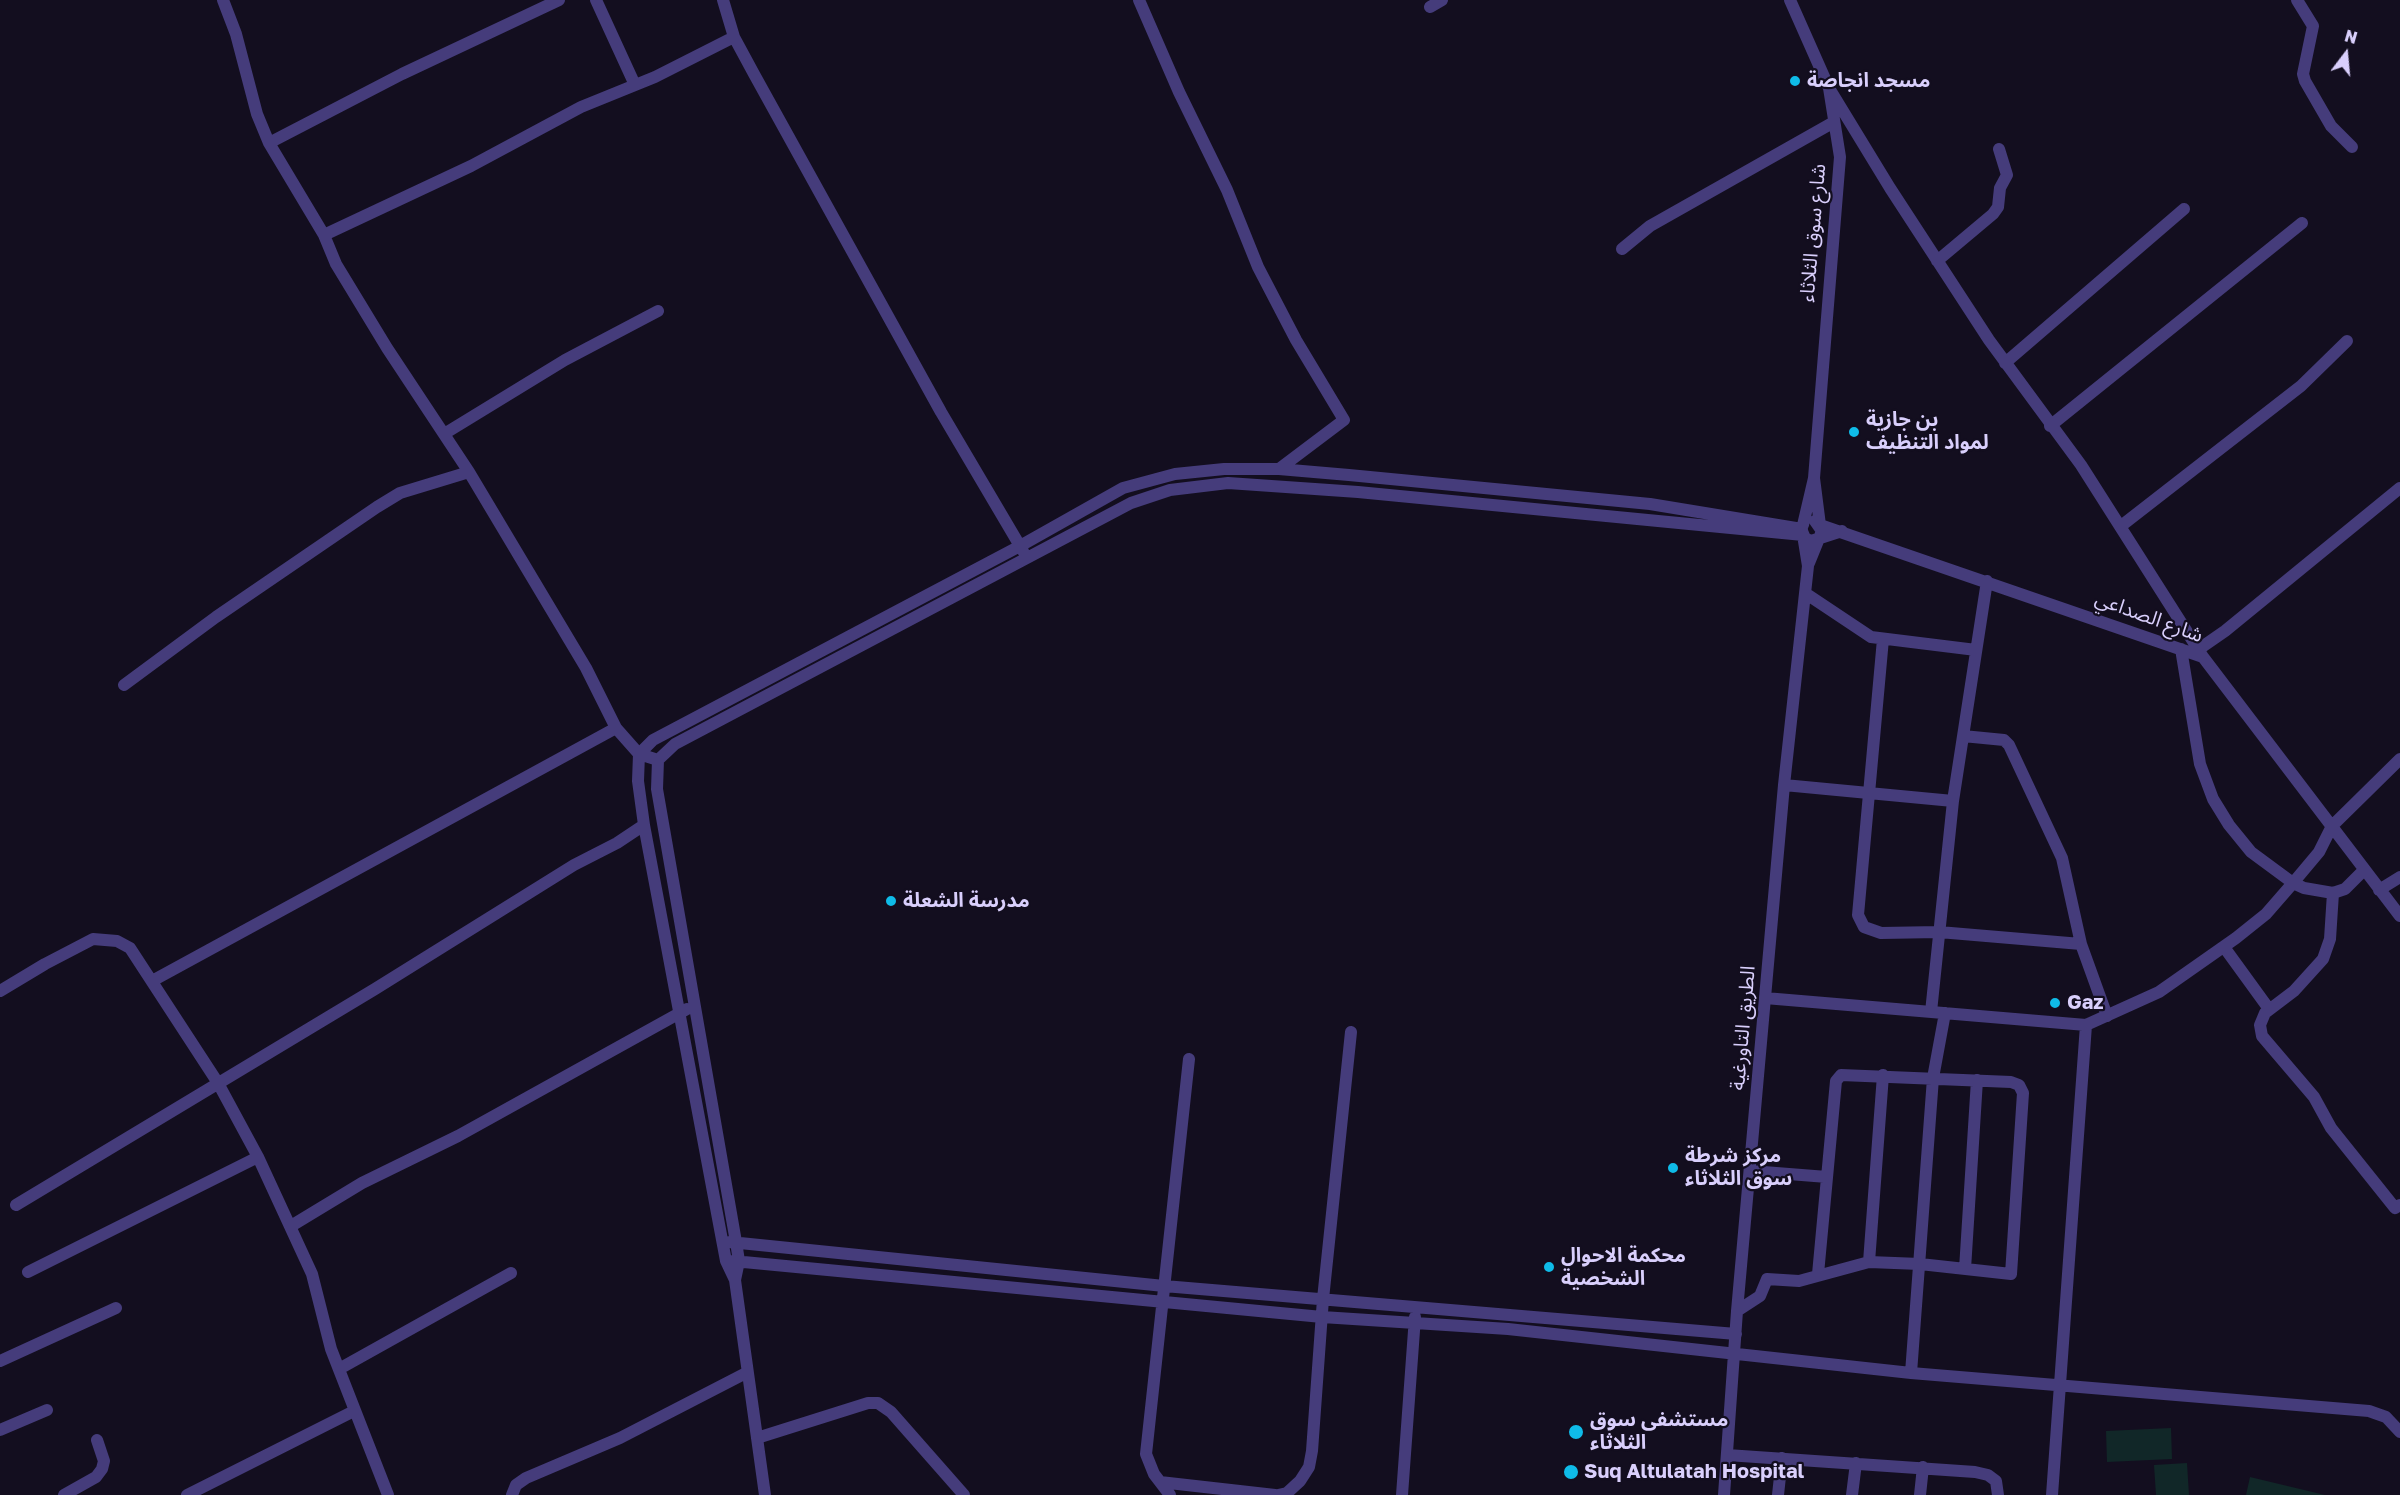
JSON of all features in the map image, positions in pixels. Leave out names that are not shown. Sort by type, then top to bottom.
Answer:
[{"type":"street","points":[[222,0],[236,34],[257,114],[269,143],[324,235],[336,264],[469,472],[586,668],[616,728],[639,754],[658,759]]},
{"type":"street","points":[[269,143],[402,74],[559,0]]},
{"type":"street","points":[[596,0],[635,85]]},
{"type":"street","points":[[723,0],[734,37],[941,411],[1029,558]]},
{"type":"street","points":[[1139,0],[1179,92],[1227,190],[1257,267],[1296,340],[1344,420],[1279,469]]},
{"type":"street","points":[[1430,7],[1442,0]]},
{"type":"street","name":"شارع سوق الثلاثاء","points":[[1790,0],[1828,88],[1840,157],[1824,332],[1814,478]]},
{"type":"street","points":[[2297,0],[2313,26],[2303,74],[2305,81],[2331,126],[2352,147]]},
{"type":"street","points":[[324,235],[471,166],[581,108],[635,85],[734,37]]},
{"type":"street","points":[[1828,88],[1937,261],[2005,363],[2081,465],[2201,653],[2400,488]]},
{"type":"street","points":[[1622,249],[1650,226],[1834,122]]},
{"type":"street","points":[[1937,261],[1998,207],[2000,188],[2007,175],[1999,149]]},
{"type":"street","points":[[2005,363],[2184,210]]},
{"type":"street","points":[[2050,426],[2302,223]]},
{"type":"street","points":[[444,434],[565,360],[658,311]]},
{"type":"street","points":[[2121,526],[2301,386],[2347,341]]},
{"type":"street","points":[[765,1495],[746,1373],[735,1280],[726,1261],[722,1242],[644,825],[638,781],[639,754],[653,740],[1020,546],[1123,488],[1152,478],[1224,469],[1279,469],[1650,504],[1802,530]]},
{"type":"street","points":[[124,685],[216,617],[377,507],[400,493],[469,472]]},
{"type":"street","points":[[1808,566],[1817,539],[1822,534],[1814,478]]},
{"type":"street","points":[[1808,566],[1802,530],[1814,478]]},
{"type":"street","points":[[735,1280],[739,1261],[736,1242],[657,789],[658,759],[675,744],[1131,502],[1170,490],[1228,483],[1802,530]]},
{"type":"street","points":[[1486,487],[1486,505]]},
{"type":"street","points":[[1802,530],[1811,520],[1820,525]]},
{"type":"street","name":"شارع الصداعي","points":[[1820,525],[2181,650],[2201,653],[2400,916]]},
{"type":"street","points":[[1802,530],[1807,540],[1842,531]]},
{"type":"street","name":"الطريق التاورغية","points":[[1724,1495],[1737,1311],[1784,785],[1808,566]]},
{"type":"street","points":[[1931,1012],[1953,801],[1987,581]]},
{"type":"street","points":[[1805,593],[1871,637],[1976,650]]},
{"type":"street","points":[[1883,639],[1858,915],[1864,927],[1881,933],[1938,932],[2081,944]]},
{"type":"street","points":[[822,650],[829,662]]},
{"type":"street","points":[[2181,650],[2200,764],[2212,799],[2251,852],[2292,882],[2304,888],[2333,894],[2345,889],[2364,870]]},
{"type":"street","points":[[152,981],[616,728]]},
{"type":"street","points":[[1963,736],[2004,740],[2009,745],[2062,858],[2081,944],[2107,1016]]},
{"type":"street","points":[[1765,998],[2086,1025],[2159,992],[2266,914],[2319,852],[2332,826],[2400,759]]},
{"type":"street","points":[[1784,785],[1953,801]]},
{"type":"street","points":[[16,1205],[485,922],[574,865],[617,843],[644,825]]},
{"type":"street","points":[[2379,890],[2400,877]]},
{"type":"street","points":[[2333,894],[2330,939],[2323,959],[2294,991],[2269,1009],[2260,1025],[2262,1036],[2314,1097],[2331,1128],[2395,1208],[2400,1205]]},
{"type":"street","points":[[0,991],[93,939],[117,940],[129,948],[218,1083],[258,1157],[291,1226],[312,1274],[339,1369],[354,1411],[388,1495]]},
{"type":"street","points":[[2224,946],[2269,1009]]},
{"type":"street","points":[[291,1226],[362,1183],[458,1136],[694,1006]]},
{"type":"street","points":[[1911,1373],[1933,1078],[1945,1013]]},
{"type":"street","points":[[2052,1495],[2086,1025]]},
{"type":"street","points":[[1160,1482],[1277,1495],[1294,1489],[1309,1467],[1323,1299],[1350,1032]]},
{"type":"street","points":[[1170,1495],[1154,1474],[1146,1454],[1189,1059]]},
{"type":"street","points":[[1737,1311],[1760,1296],[1767,1278],[1799,1281],[1869,1262],[1920,1264],[2011,1274],[2023,1094],[2019,1084],[1883,1075],[1842,1075],[1836,1081],[1818,1274]]},
{"type":"street","points":[[1869,1262],[1883,1075]]},
{"type":"street","points":[[1965,1269],[1977,1080]]},
{"type":"street","points":[[27,1272],[258,1157]]},
{"type":"street","points":[[1751,1171],[1827,1177]]},
{"type":"street","points":[[722,1242],[1164,1286],[1736,1334]]},
{"type":"street","points":[[726,1261],[1322,1317],[1508,1329],[2060,1387],[2370,1411],[2386,1417],[2400,1432]]},
{"type":"street","points":[[339,1369],[512,1273]]},
{"type":"street","points":[[0,1361],[116,1308]]},
{"type":"street","points":[[1402,1495],[1416,1308]]},
{"type":"street","points":[[512,1495],[516,1485],[526,1478],[620,1438],[746,1373]]},
{"type":"street","points":[[757,1438],[868,1403],[878,1403],[891,1412],[964,1495]]},
{"type":"street","points":[[0,1430],[47,1410]]},
{"type":"street","points":[[187,1495],[354,1411]]},
{"type":"street","points":[[64,1495],[96,1477],[102,1469],[104,1461],[97,1440]]},
{"type":"street","points":[[1727,1455],[1923,1467],[1988,1474],[1996,1481],[1998,1495]]},
{"type":"street","points":[[1778,1495],[1782,1458]]},
{"type":"street","points":[[1852,1495],[1856,1463]]},
{"type":"street","points":[[1920,1495],[1923,1467]]},
{"type":"green space","points":[[2171,1428],[2172,1459],[2107,1462],[2106,1431]]},
{"type":"green space","points":[[2187,1463],[2189,1495],[2156,1495],[2154,1465]]},
{"type":"green space","points":[[2250,1477],[2325,1495],[2246,1495]]},
{"type":"place","name":"مسجد انجاصة","points":[[1795,81]]},
{"type":"place","name":"بن جازية لمواد التنظيف","points":[[1854,432]]},
{"type":"place","name":"مدرسة الشعلة","points":[[891,901]]},
{"type":"place","name":"Gaz","points":[[2055,1003]]},
{"type":"place","name":"مركز شرطة سوق الثلاثاء","points":[[1673,1168]]},
{"type":"place","name":"محكمة الاحوال الشخصية","points":[[1549,1267]]},
{"type":"place","name":"مستشفى سوق الثلاثاء","points":[[1576,1432]]},
{"type":"place","name":"Suq Altulatah Hospital","points":[[1571,1472]]}]
